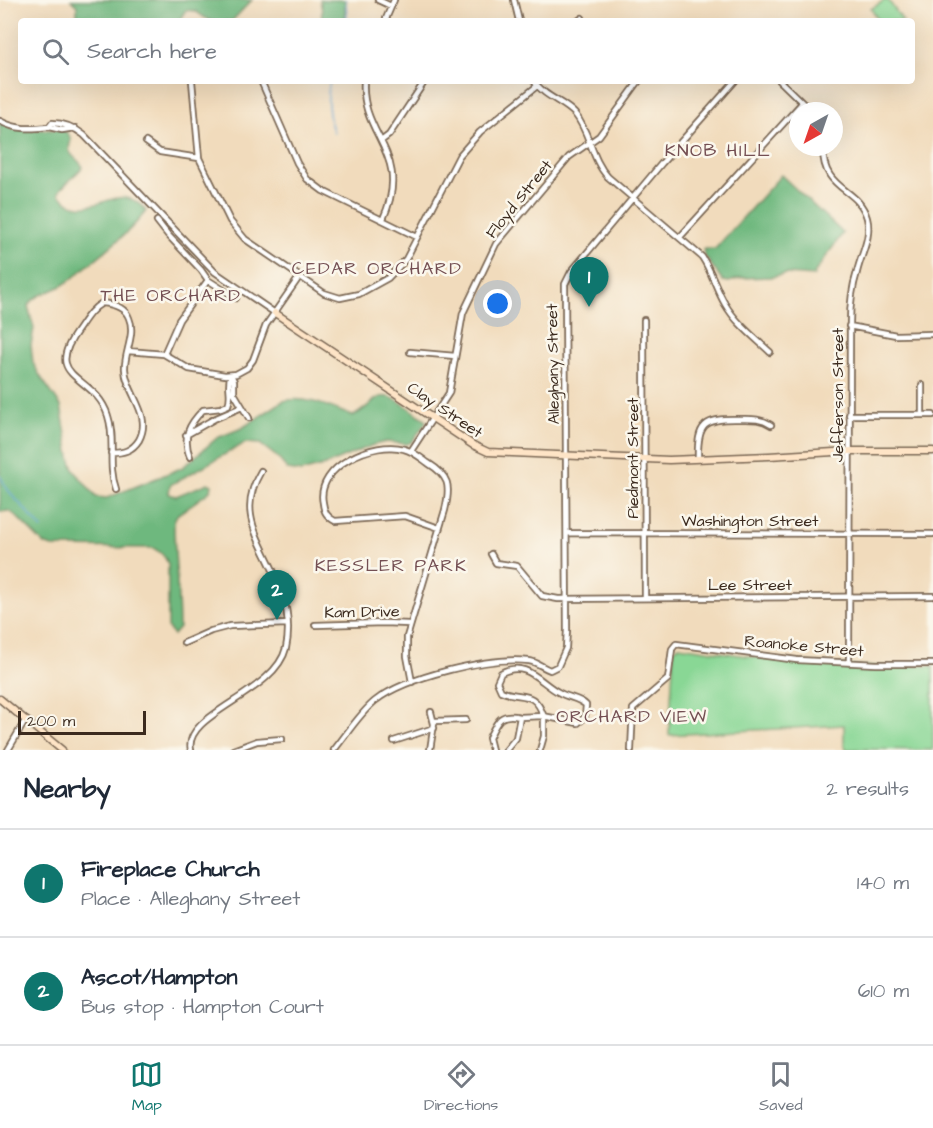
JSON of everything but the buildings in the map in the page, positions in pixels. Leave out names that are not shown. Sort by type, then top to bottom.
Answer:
[{"type":"street","points":[[378,0],[393,3],[386,18]]},
{"type":"street","points":[[514,0],[518,18]]},
{"type":"street","points":[[192,84],[199,159],[235,228],[251,244],[300,276],[340,298],[353,297],[396,272],[406,259],[459,156],[480,132],[535,84]]},
{"type":"street","points":[[262,84],[297,163],[307,179],[323,191],[417,237]]},
{"type":"street","points":[[364,84],[364,98],[368,111],[393,174],[392,196],[383,219]]},
{"type":"street","points":[[381,141],[389,135],[423,84]]},
{"type":"street","points":[[537,84],[574,113],[603,171],[697,251],[706,263],[722,300],[732,315],[770,352]]},
{"type":"street","name":"Floyd Street","points":[[411,451],[449,393],[459,330],[467,301],[496,244],[569,157],[605,129],[637,84]]},
{"type":"street","name":"Alleghany Street","points":[[412,682],[460,667],[494,662],[528,661],[548,669],[555,669],[561,660],[566,644],[568,599],[565,284],[570,272],[732,84]]},
{"type":"street","points":[[783,84],[801,102]]},
{"type":"street","points":[[680,237],[789,117]]},
{"type":"street","name":"Clay Street","points":[[0,121],[11,127],[49,127],[52,123],[58,123],[75,128],[92,142],[215,272],[481,450],[494,453],[567,457],[698,459],[850,451],[933,451]]},
{"type":"street","points":[[146,142],[160,152],[199,159]]},
{"type":"street","name":"Jefferson Street","points":[[824,156],[825,170],[862,208],[868,222],[868,236],[853,288],[849,326],[849,663]]},
{"type":"street","points":[[157,221],[208,280],[236,298]]},
{"type":"street","points":[[128,351],[164,354],[189,369],[231,375],[247,368],[253,360],[260,339],[275,312],[300,276]]},
{"type":"street","points":[[164,354],[179,321],[208,280]]},
{"type":"street","points":[[111,453],[123,453],[130,450],[143,430],[142,415],[124,369],[131,327],[129,317],[122,308],[102,303],[92,310],[68,344],[64,357],[69,370],[94,392],[104,406],[110,424],[111,474],[117,489]]},
{"type":"street","name":"Piedmont Street","points":[[644,320],[645,597]]},
{"type":"street","points":[[849,326],[896,335],[933,334]]},
{"type":"street","points":[[410,352],[455,356]]},
{"type":"street","points":[[231,375],[234,381],[234,393],[249,418]]},
{"type":"street","points":[[190,457],[185,442],[186,435],[201,411],[228,405],[231,398],[229,379],[231,375]]},
{"type":"street","points":[[922,385],[922,415]]},
{"type":"street","points":[[186,435],[242,407]]},
{"type":"street","points":[[849,415],[933,415]]},
{"type":"street","points":[[698,459],[699,437],[705,425],[714,420],[758,420],[771,425]]},
{"type":"street","points":[[334,750],[374,702],[412,682],[406,649],[409,624],[439,528],[446,505],[446,478],[440,470],[411,451],[396,447],[354,457],[338,466],[328,477],[322,498],[326,513],[331,519],[338,522],[405,516],[439,528]]},
{"type":"street","points":[[191,750],[191,736],[200,725],[262,683],[276,669],[286,647],[287,624],[281,589],[258,540],[250,516],[251,493],[261,471]]},
{"type":"street","name":"Washington Street","points":[[568,533],[933,534]]},
{"type":"street","name":"Lee Street","points":[[491,554],[496,563],[517,566],[542,596],[558,599],[933,596]]},
{"type":"street","points":[[184,643],[211,631],[230,626],[287,624]]},
{"type":"street","name":"Kam Drive","points":[[315,625],[409,624]]},
{"type":"street","name":"Roanoke Street","points":[[631,750],[632,712],[636,705],[668,678],[674,644],[797,660],[933,664]]},
{"type":"street","points":[[492,750],[489,738],[500,718],[509,715],[543,716],[578,723],[585,718],[587,708],[582,701],[559,693],[530,672],[516,670],[501,673],[497,682],[501,691],[531,697],[539,706],[543,716],[544,736],[540,750]]},
{"type":"street","points":[[0,699],[62,750]]},
{"type":"street","points":[[430,750],[434,728],[431,712]]},
{"type":"street","points":[[506,750],[516,738],[520,717]]},
{"type":"street","points":[[434,721],[466,720]]},
{"type":"street","points":[[8,750],[25,721]]},
{"type":"street","points":[[394,741],[434,728]]},
{"type":"street","points":[[232,750],[257,741],[282,739]]},
{"type":"green space","points":[[71,0],[252,0],[235,18],[205,18],[189,10],[185,11],[181,18],[77,18],[77,6]]},
{"type":"green space","points":[[320,0],[345,0],[345,18],[321,18]]},
{"type":"green space","points":[[888,0],[901,18],[877,18],[871,9]]},
{"type":"green space","points":[[0,123],[13,129],[62,130],[68,133],[71,140],[70,153],[83,167],[60,190],[59,194],[70,203],[81,206],[92,205],[125,198],[136,201],[146,211],[120,238],[67,283],[39,296],[28,306],[34,328],[31,345],[33,363],[61,406],[74,470],[96,497],[107,498],[183,467],[217,438],[242,428],[283,401],[309,401],[353,416],[376,399],[388,397],[425,419],[426,422],[412,442],[407,444],[386,442],[373,445],[323,466],[301,472],[288,470],[277,457],[260,444],[245,443],[170,485],[169,494],[176,496],[208,483],[212,485],[209,492],[177,515],[174,521],[179,628],[173,635],[168,628],[168,564],[158,551],[153,548],[52,547],[44,544],[15,515],[9,511],[0,512]]},
{"type":"green space","points":[[781,175],[843,233],[814,276],[785,274],[723,281],[704,255],[703,249],[715,249]]},
{"type":"green space","points":[[679,646],[767,659],[850,666],[933,666],[933,750],[846,749],[844,725],[669,735],[674,649]]},
{"type":"waterway","points":[[346,0],[347,18]]},
{"type":"waterway","points":[[330,84],[328,107],[334,133]]},
{"type":"waterway","points":[[0,476],[8,490],[42,529]]},
{"type":"place","name":"Fireplace Church","points":[[589,307]]},
{"type":"place","name":"Ascot/Hampton","points":[[277,620]]},
{"type":"district","name":"KNOB HILL","points":[[718,150]]},
{"type":"district","name":"CEDAR ORCHARD","points":[[377,268]]},
{"type":"district","name":"THE ORCHARD","points":[[171,295]]},
{"type":"district","name":"KESSLER PARK","points":[[391,565]]},
{"type":"district","name":"ORCHARD VIEW","points":[[632,716]]}]
